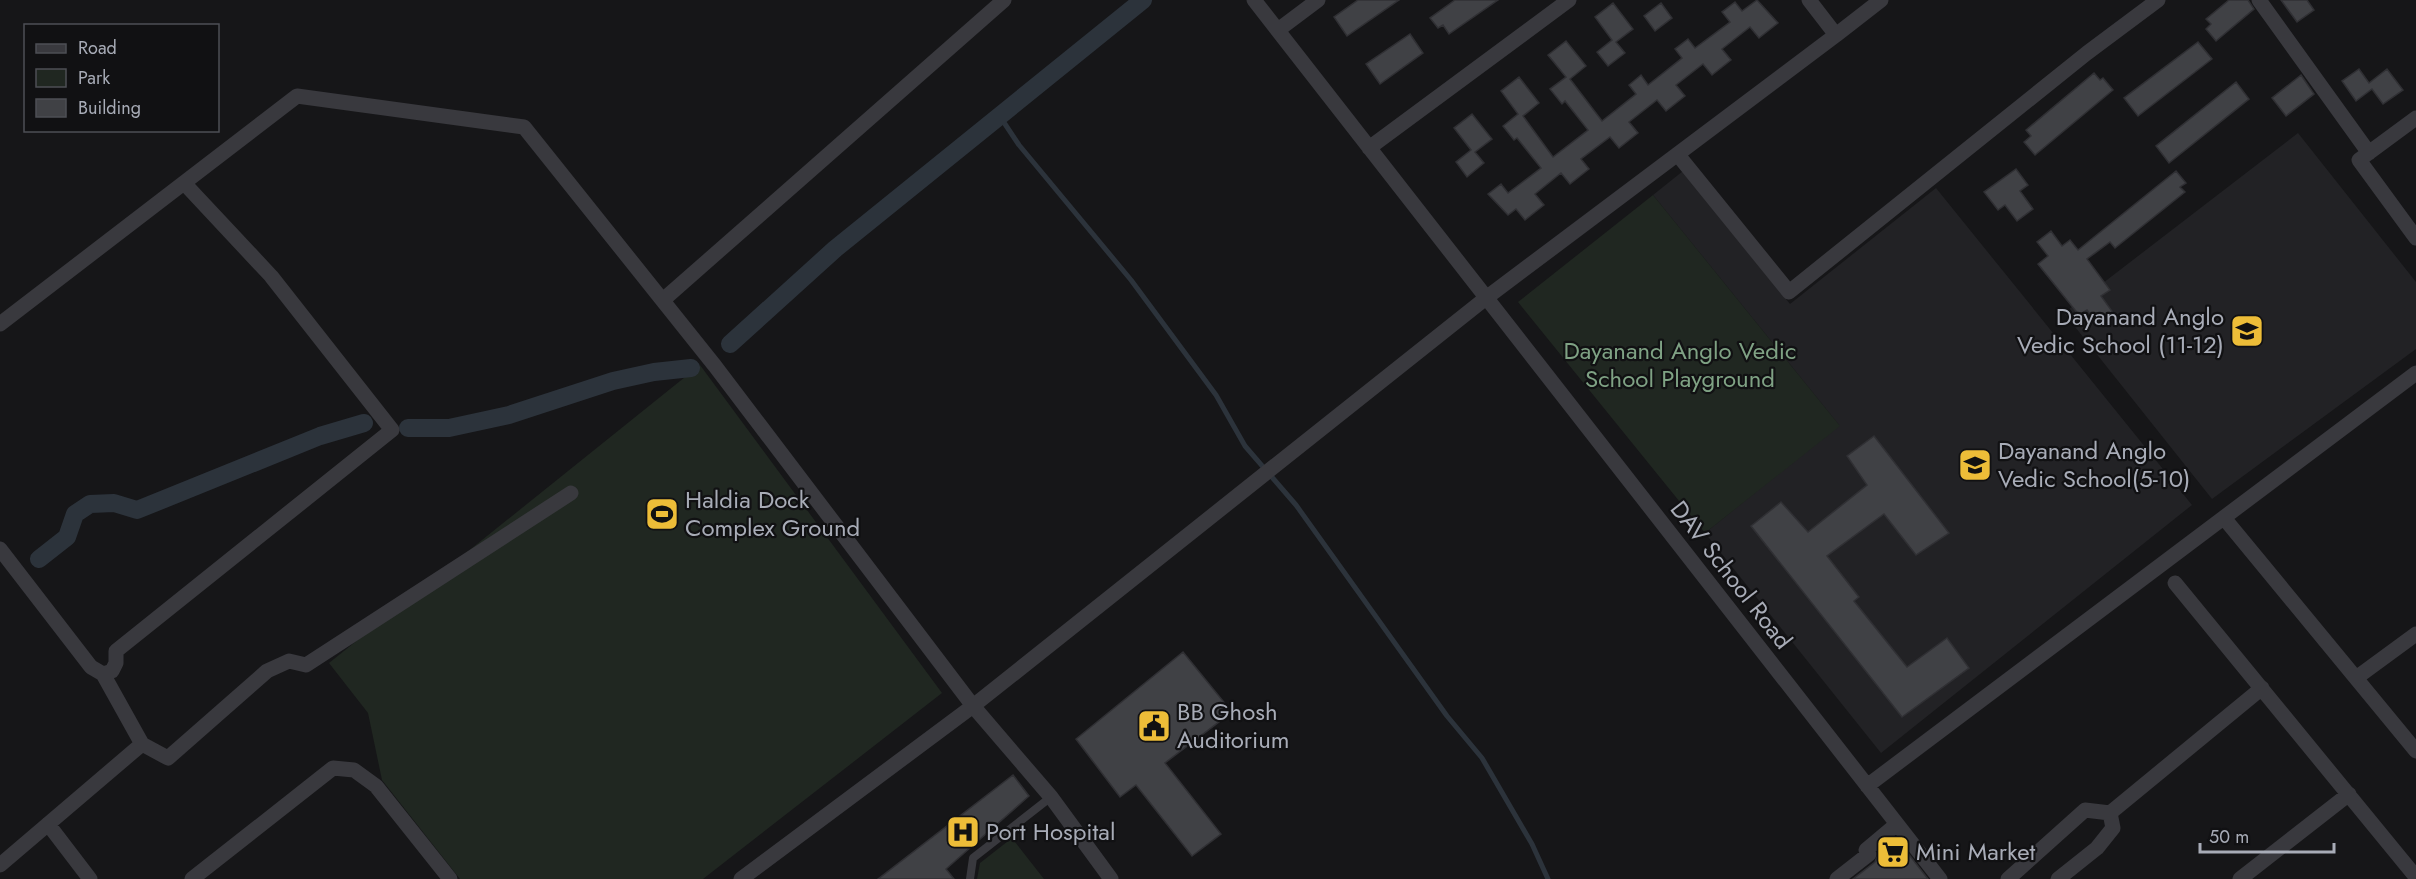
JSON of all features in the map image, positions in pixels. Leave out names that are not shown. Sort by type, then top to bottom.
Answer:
[{"type":"street","points":[[663,300],[1004,0]]},
{"type":"street","name":"DAV School Road","points":[[1254,0],[1940,879]]},
{"type":"street","points":[[1278,30],[1317,0]]},
{"type":"street","points":[[1369,148],[1569,0]]},
{"type":"street","points":[[1809,0],[1836,35]]},
{"type":"street","points":[[741,879],[973,706],[1284,461],[1486,298],[1881,0]]},
{"type":"street","points":[[1678,155],[1789,292],[2087,53],[2158,0]]},
{"type":"street","points":[[2259,0],[2369,153]]},
{"type":"street","points":[[0,324],[297,96],[524,128],[663,300],[973,706],[1051,797],[1112,879]]},
{"type":"street","points":[[2416,118],[2359,160],[2416,238]]},
{"type":"street","points":[[103,674],[112,671],[116,663],[116,651],[392,430],[270,276],[184,183]]},
{"type":"street","points":[[1867,786],[2416,373]]},
{"type":"street","points":[[0,549],[91,668],[103,674],[142,744],[168,758],[267,671],[289,661],[306,665],[571,493]]},
{"type":"street","points":[[2224,518],[2416,751]]},
{"type":"street","points":[[2175,583],[2416,877]]},
{"type":"street","points":[[2356,678],[2416,634]]},
{"type":"street","points":[[2008,879],[2085,810],[2110,813],[2262,688]]},
{"type":"street","points":[[0,865],[142,744]]},
{"type":"street","points":[[192,879],[333,768],[354,770],[376,786],[450,879]]},
{"type":"street","points":[[2240,879],[2349,794]]},
{"type":"street","points":[[2058,879],[2097,848],[2113,828],[2110,813]]},
{"type":"street","points":[[48,824],[90,879]]},
{"type":"street","points":[[1837,879],[1869,854],[1866,850],[1897,824]]},
{"type":"lane","points":[[970,879],[973,858],[1051,797]]},
{"type":"shaded area","name":"Dayanand Anglo Vedic School (11-12)","points":[[2298,133],[2416,282],[2416,349],[2212,499],[2064,313]]},
{"type":"shaded area","name":"Dayanand Anglo Vedic School(5-10)","points":[[1683,171],[1790,304],[1936,188],[2192,505],[1881,753],[1705,533],[1839,425],[1653,195]]},
{"type":"green space","name":"Dayanand Anglo Vedic School Playground","points":[[1653,195],[1840,426],[1705,533],[1518,302]]},
{"type":"green space","name":"Haldia Dock Complex Ground","points":[[700,365],[942,693],[703,879],[460,879],[382,780],[368,713],[329,663]]},
{"type":"green space","points":[[1012,838],[1044,879],[977,879],[980,863]]},
{"type":"building","points":[[1358,0],[1399,0],[1347,36],[1334,17]]},
{"type":"building","points":[[1455,0],[1498,0],[1449,34],[1443,25],[1438,28],[1430,18]]},
{"type":"building","points":[[1757,0],[1778,23],[1759,38],[1750,27],[1722,49],[1731,60],[1712,75],[1703,64],[1676,85],[1685,96],[1666,111],[1657,100],[1629,122],[1638,133],[1619,148],[1610,137],[1581,159],[1589,169],[1570,184],[1561,173],[1535,194],[1544,205],[1525,220],[1516,209],[1508,215],[1488,194],[1501,184],[1508,193],[1541,168],[1517,138],[1514,140],[1503,126],[1518,114],[1501,91],[1519,77],[1539,103],[1523,116],[1553,157],[1588,130],[1565,101],[1562,104],[1550,89],[1566,77],[1548,55],[1566,41],[1586,66],[1570,79],[1602,121],[1636,94],[1629,85],[1641,75],[1648,85],[1682,58],[1675,49],[1688,39],[1695,48],[1730,22],[1722,12],[1735,2],[1742,11]]},
{"type":"building","points":[[2229,0],[2248,0],[2254,9],[2216,41],[2206,29],[2211,24],[2206,19]]},
{"type":"building","points":[[2281,0],[2307,0],[2314,10],[2297,22]]},
{"type":"building","points":[[1613,3],[1633,29],[1616,42],[1625,53],[1608,66],[1597,52],[1612,40],[1595,17]]},
{"type":"building","points":[[1661,3],[1672,18],[1655,31],[1644,16]]},
{"type":"building","points":[[1410,34],[1423,53],[1380,84],[1366,64]]},
{"type":"building","points":[[2198,42],[2212,59],[2138,116],[2124,98]]},
{"type":"building","points":[[2359,69],[2369,83],[2387,69],[2403,90],[2383,104],[2372,89],[2356,101],[2342,81]]},
{"type":"building","points":[[2094,73],[2100,80],[2103,78],[2113,90],[2035,155],[2024,142],[2031,136],[2026,130]]},
{"type":"building","points":[[2301,75],[2314,94],[2286,116],[2272,98]]},
{"type":"building","points":[[2236,82],[2249,99],[2169,163],[2156,146]]},
{"type":"building","points":[[1472,114],[1492,139],[1475,152],[1484,163],[1467,177],[1456,162],[1471,150],[1454,128]]},
{"type":"building","points":[[2016,169],[2028,185],[2020,191],[2033,209],[2017,221],[2005,205],[1998,210],[1984,192]]},
{"type":"building","points":[[2176,171],[2186,183],[2180,187],[2185,192],[2115,248],[2110,242],[2087,259],[2110,290],[2101,296],[2114,314],[2099,326],[2087,310],[2079,315],[2038,264],[2048,256],[2037,242],[2051,231],[2062,246],[2070,240],[2078,250]]},
{"type":"building","points":[[1874,436],[1949,533],[1916,555],[1884,514],[1827,556],[1859,597],[1854,601],[1907,667],[1947,638],[1969,668],[1902,717],[1751,526],[1781,502],[1808,532],[1867,485],[1847,456]]},
{"type":"building","name":"BB Ghosh Auditorium","points":[[1183,652],[1232,712],[1165,763],[1221,834],[1192,856],[1136,785],[1120,797],[1076,739]]},
{"type":"building","name":"Port Hospital","points":[[1013,775],[1029,796],[946,869],[954,879],[878,879]]},
{"type":"building","points":[[1896,838],[1928,879],[1853,879],[1875,862],[1879,852]]},
{"type":"waterway","points":[[730,344],[835,249],[1143,0]]},
{"type":"waterway","points":[[999,115],[1019,145],[1131,280],[1216,395],[1245,446],[1296,505],[1447,716],[1482,758],[1532,844],[1548,879]]},
{"type":"waterway","points":[[408,428],[449,428],[509,415],[613,381],[654,372],[691,368]]},
{"type":"waterway","points":[[39,559],[67,537],[75,514],[90,504],[114,503],[137,510],[320,436],[364,423]]},
{"type":"place","name":"Dayanand Anglo Vedic School (11-12)","points":[[2247,331]]},
{"type":"place","name":"Dayanand Anglo Vedic School(5-10)","points":[[1975,465]]},
{"type":"place","name":"Haldia Dock Complex Ground","points":[[662,514]]},
{"type":"place","name":"BB Ghosh Auditorium","points":[[1154,726]]},
{"type":"place","name":"Port Hospital","points":[[963,832]]},
{"type":"place","name":"Mini Market","points":[[1893,852]]}]
